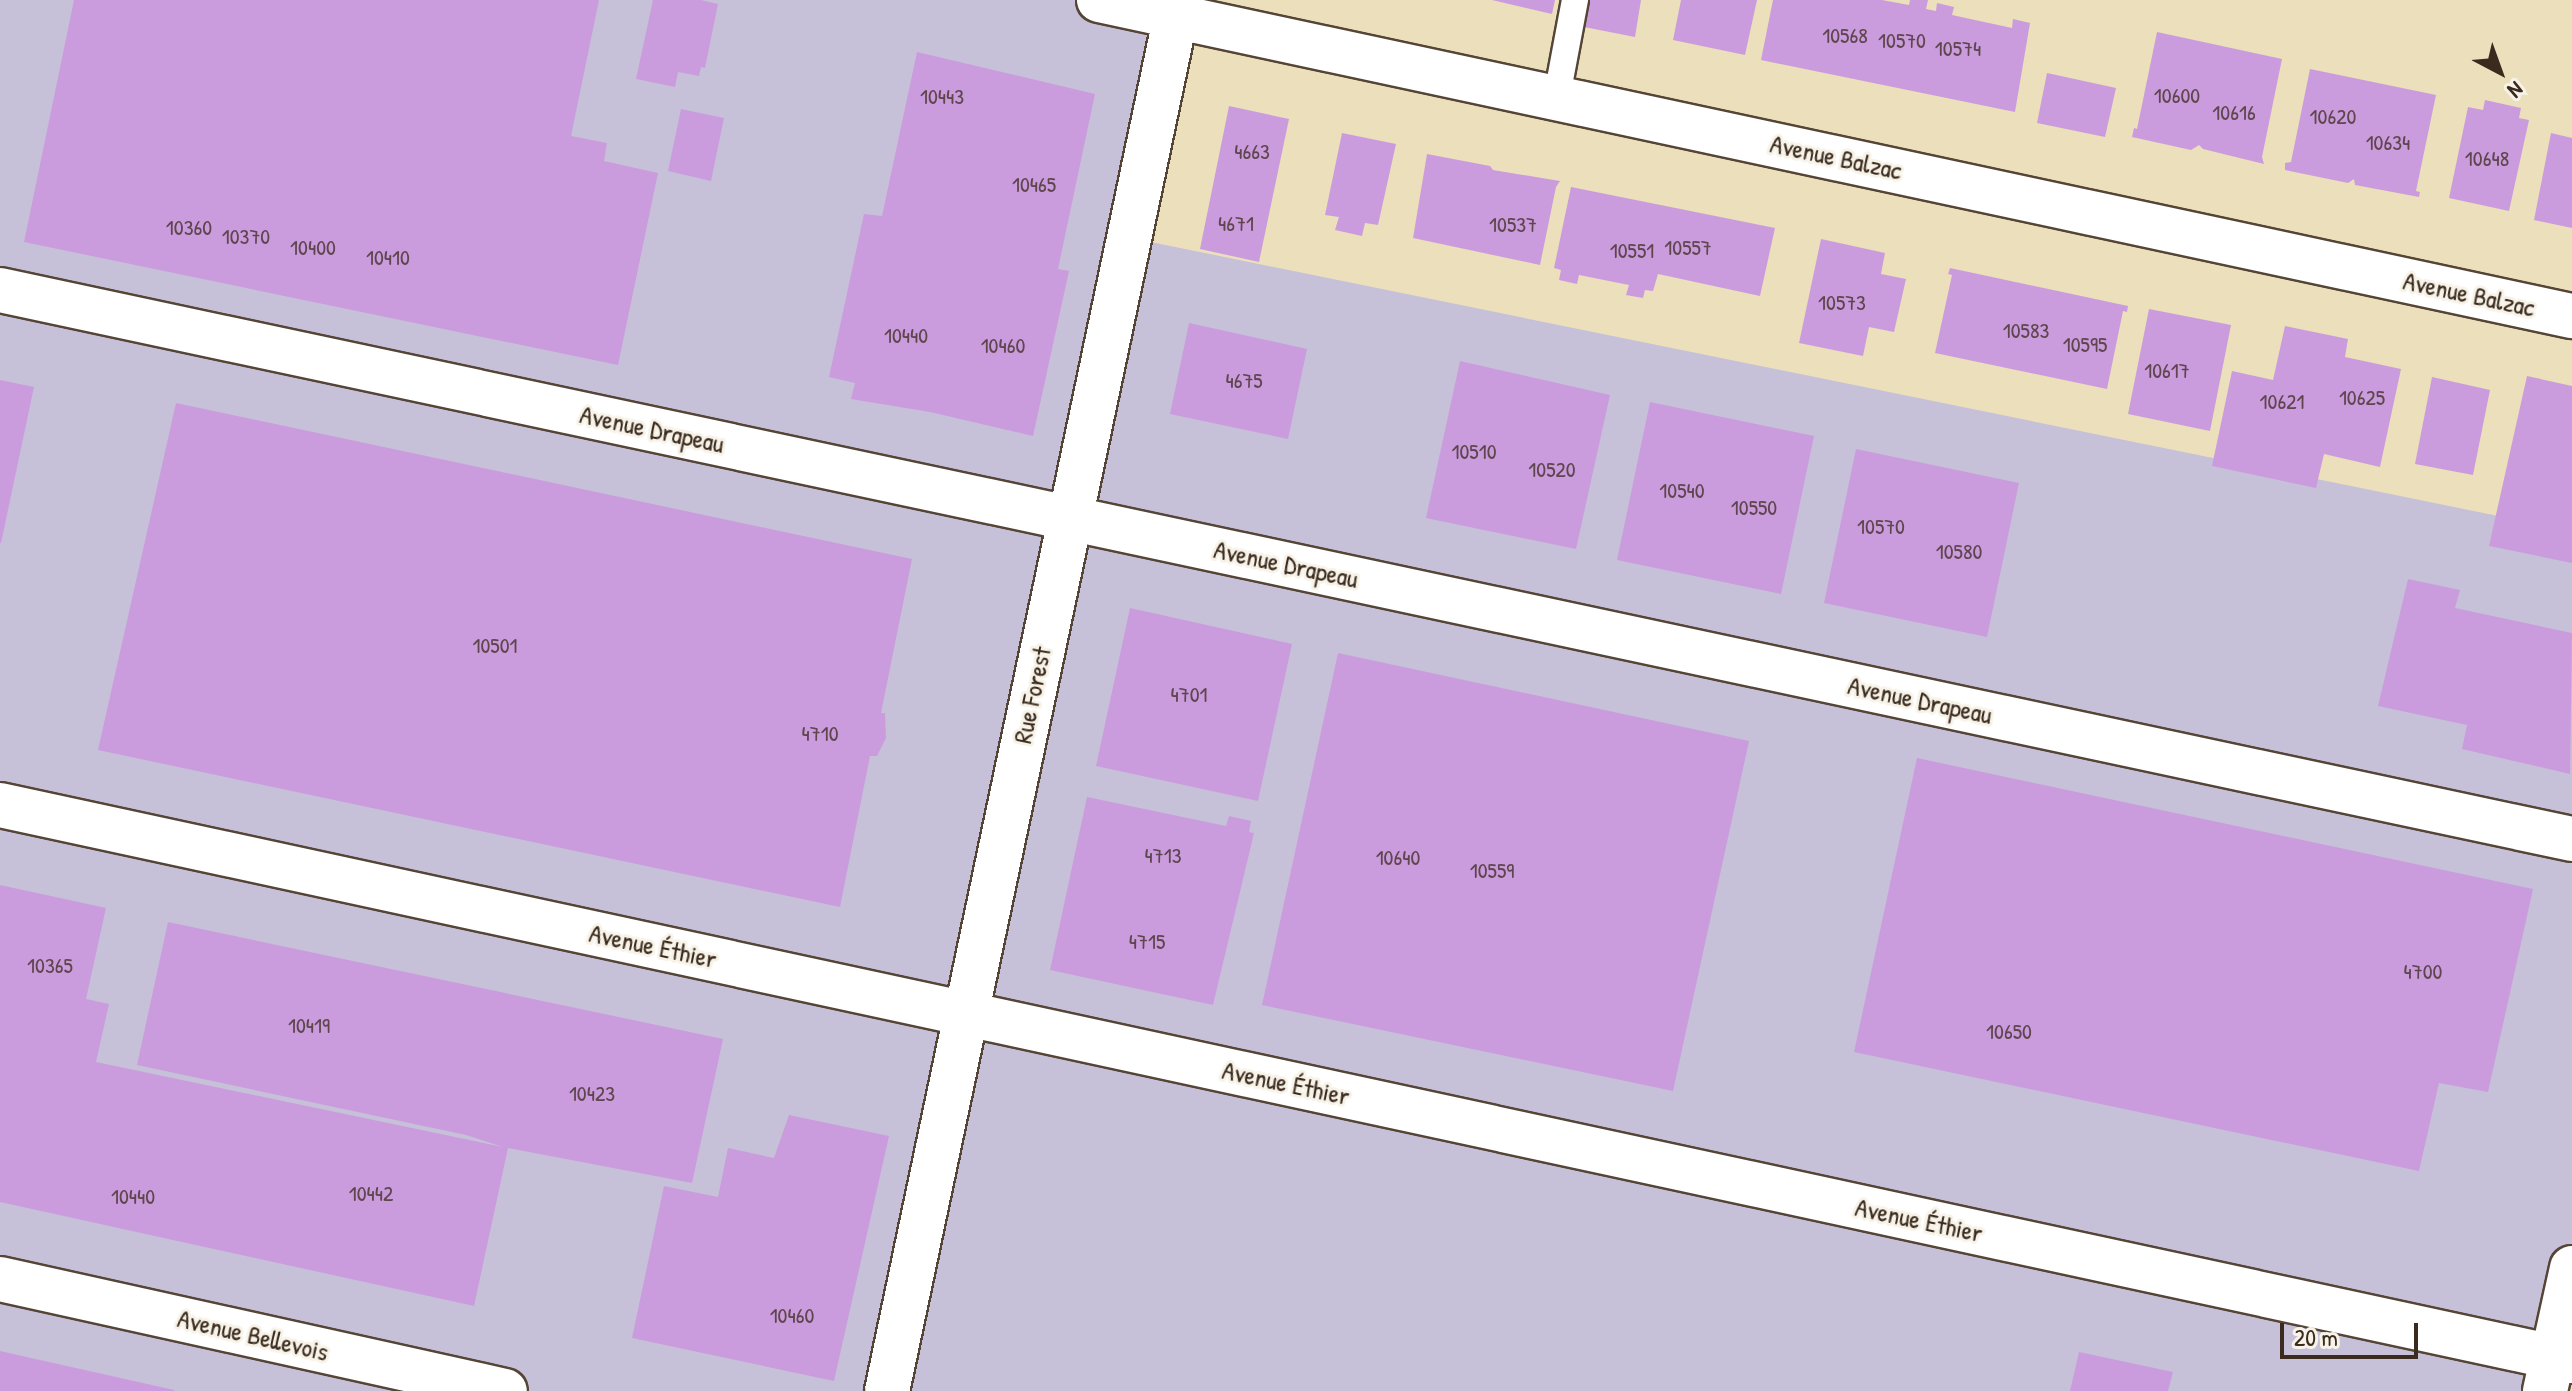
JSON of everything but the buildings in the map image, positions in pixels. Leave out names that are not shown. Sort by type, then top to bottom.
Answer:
[{"type":"street","name":"Avenue Balzac","points":[[1099,0],[1177,8],[1557,96],[2572,316]]},
{"type":"street","name":"Rue Forest","points":[[887,1391],[1177,8]]},
{"type":"street","name":"Avenue Drapeau","points":[[0,290],[2572,839]]},
{"type":"street","name":"Avenue Éthier","points":[[0,805],[966,1013],[2557,1370]]},
{"type":"street","points":[[2557,1370],[2572,1268]]},
{"type":"street","name":"Avenue Bellevois","points":[[0,1279],[505,1391]]},
{"type":"lane","points":[[1557,96],[1575,0]]},
{"type":"shaded area","points":[[0,0],[1099,0],[1176,15],[1131,238],[2572,531],[2572,1268],[2545,1391],[0,1391]]}]
